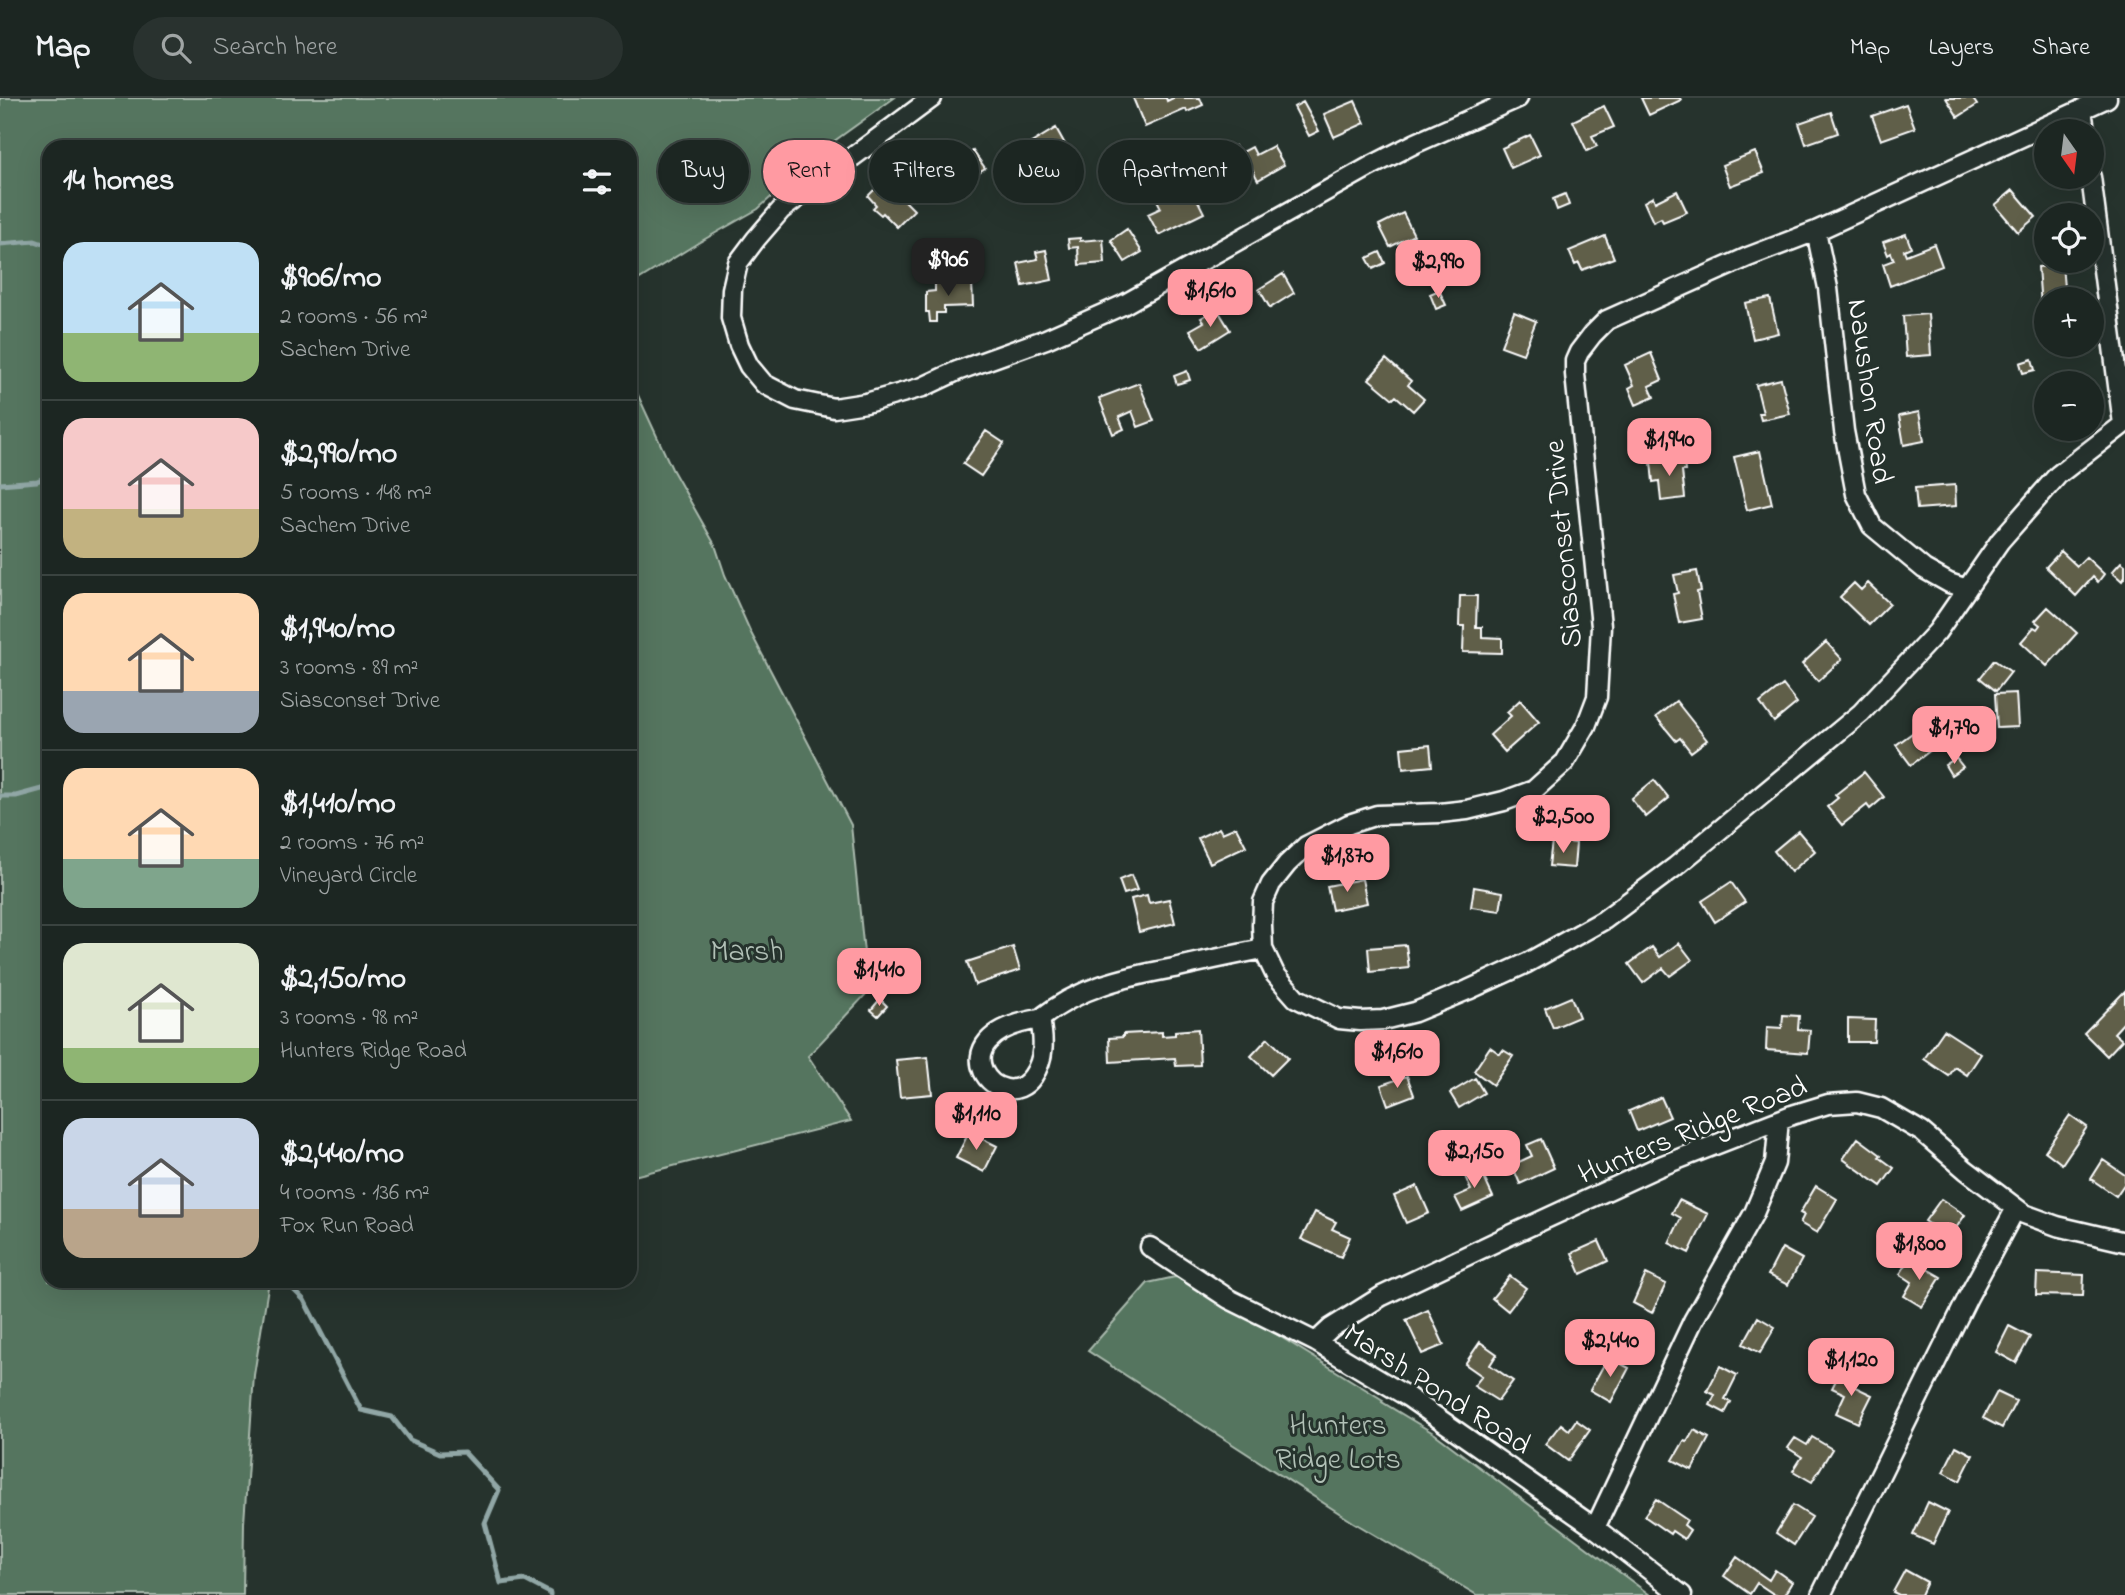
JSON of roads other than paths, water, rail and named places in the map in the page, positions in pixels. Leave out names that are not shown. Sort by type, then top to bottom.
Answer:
[{"type":"street","points":[[932,98],[781,210],[738,263],[732,289],[731,318],[749,366],[764,384],[795,400],[834,408],[923,387],[957,371],[1046,339],[1123,305],[1369,167],[1518,98]]},
{"type":"street","name":"Siasconset Drive","points":[[2107,98],[1816,231],[1748,257],[1607,320],[1592,335],[1575,361],[1601,626],[1597,697],[1586,726],[1565,762],[1534,790],[1504,802],[1467,810],[1440,814],[1377,816],[1349,824],[1306,846],[1271,884],[1264,902],[1263,949],[1275,974],[1296,998],[1339,1019],[1383,1020],[1415,1012],[1527,963],[1604,920],[1685,858],[1861,713],[1937,632],[2000,541],[2058,475],[2124,423]]},
{"type":"street","points":[[2082,109],[2083,119]]},
{"type":"street","points":[[2093,189],[2124,423]]},
{"type":"street","name":"Naushon Road","points":[[1816,231],[1828,288],[1844,431],[1859,501],[1872,526],[1924,569],[1949,583],[1967,589]]},
{"type":"street","points":[[1040,1019],[1057,1005],[1094,987],[1263,949]]},
{"type":"street","name":"Hunters Ridge Road","points":[[1316,1342],[1331,1328],[1382,1296],[1658,1167],[1828,1104],[1857,1102],[1881,1108],[1922,1132],[2016,1208],[2040,1221],[2125,1242]]},
{"type":"street","points":[[1595,1528],[1693,1321],[1754,1213],[1775,1163],[1779,1120]]},
{"type":"street","points":[[1821,1595],[1968,1297],[2016,1208]]},
{"type":"street","name":"Marsh Pond Road","points":[[1150,1247],[1229,1299],[1316,1342],[1408,1397],[1595,1528],[1682,1595]]},
{"type":"waterway","points":[[0,244],[35,241],[42,244]]},
{"type":"waterway","points":[[0,484],[42,479]]},
{"type":"waterway","points":[[0,796],[16,796],[42,789]]},
{"type":"waterway","points":[[292,1288],[304,1300],[361,1410],[392,1417],[410,1440],[440,1453],[464,1452],[499,1490],[485,1523],[501,1583],[525,1580],[550,1595]]},
{"type":"park label","name":"Marsh","points":[[747,950]]},
{"type":"park label","name":"Hunters Ridge Lots","points":[[1338,1441]]}]
